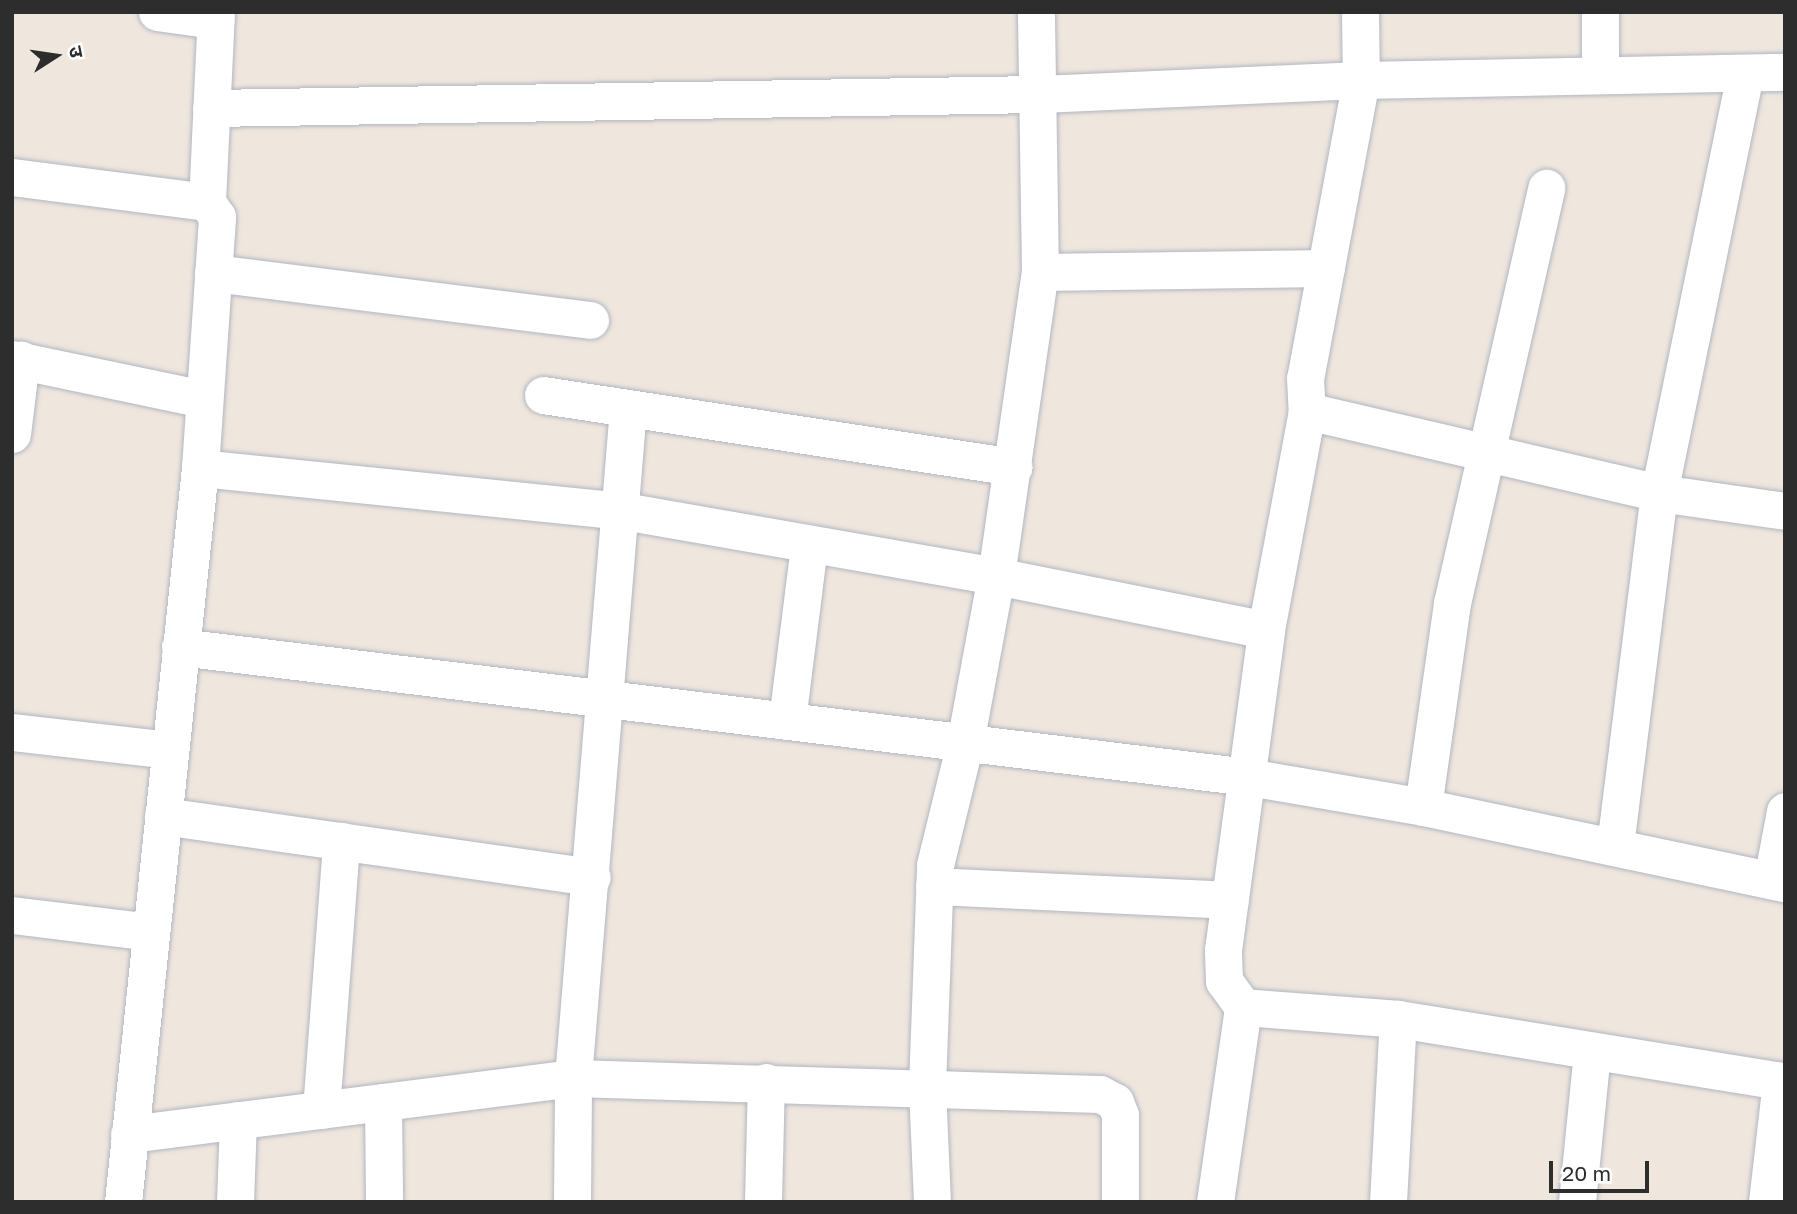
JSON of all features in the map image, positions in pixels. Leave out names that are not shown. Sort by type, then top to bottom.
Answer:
[{"type":"street","points":[[123,1202],[200,468],[216,217],[206,202],[215,16],[157,12]]},
{"type":"street","points":[[932,1202],[927,1087],[934,886],[965,743],[996,576],[1014,467],[1040,272],[1040,94],[1036,12]]},
{"type":"street","points":[[1216,1202],[1243,1007],[1224,981],[1222,966],[1266,630],[1307,411],[1305,378],[1361,80],[1360,12]]},
{"type":"street","points":[[1600,12],[1600,74]]},
{"type":"street","points":[[211,108],[1040,94],[1361,80],[1785,72]]},
{"type":"street","points":[[1615,846],[1659,492],[1745,74]]},
{"type":"street","points":[[12,177],[206,202]]},
{"type":"street","points":[[1423,807],[1451,603],[1488,456],[1546,187]]},
{"type":"street","points":[[1040,272],[1326,268]]},
{"type":"street","points":[[213,273],[590,320]]},
{"type":"street","points":[[12,433],[17,360],[204,399]]},
{"type":"street","points":[[543,395],[1014,467]]},
{"type":"street","points":[[572,1202],[573,1078],[623,511],[628,408]]},
{"type":"street","points":[[1307,411],[1488,456],[1659,492],[1785,511]]},
{"type":"street","points":[[200,468],[623,511],[996,576],[1266,630]]},
{"type":"street","points":[[787,720],[809,545]]},
{"type":"street","points":[[180,646],[606,696],[1248,777],[1423,807],[1778,882],[1785,811]]},
{"type":"street","points":[[12,732],[170,750]]},
{"type":"street","points":[[163,816],[592,877]]},
{"type":"street","points":[[321,1110],[341,841]]},
{"type":"street","points":[[934,886],[1230,900]]},
{"type":"street","points":[[12,915],[150,932]]},
{"type":"street","points":[[1243,1007],[1398,1019],[1783,1082],[1767,1202]]},
{"type":"street","points":[[1388,1202],[1398,1019]]},
{"type":"street","points":[[1577,1202],[1592,1051]]},
{"type":"street","points":[[129,1134],[573,1078],[927,1087],[1109,1096],[1120,1115],[1120,1202]]},
{"type":"street","points":[[763,1202],[766,1082]]},
{"type":"street","points":[[383,1102],[384,1202]]},
{"type":"street","points":[[235,1202],[238,1120]]}]
